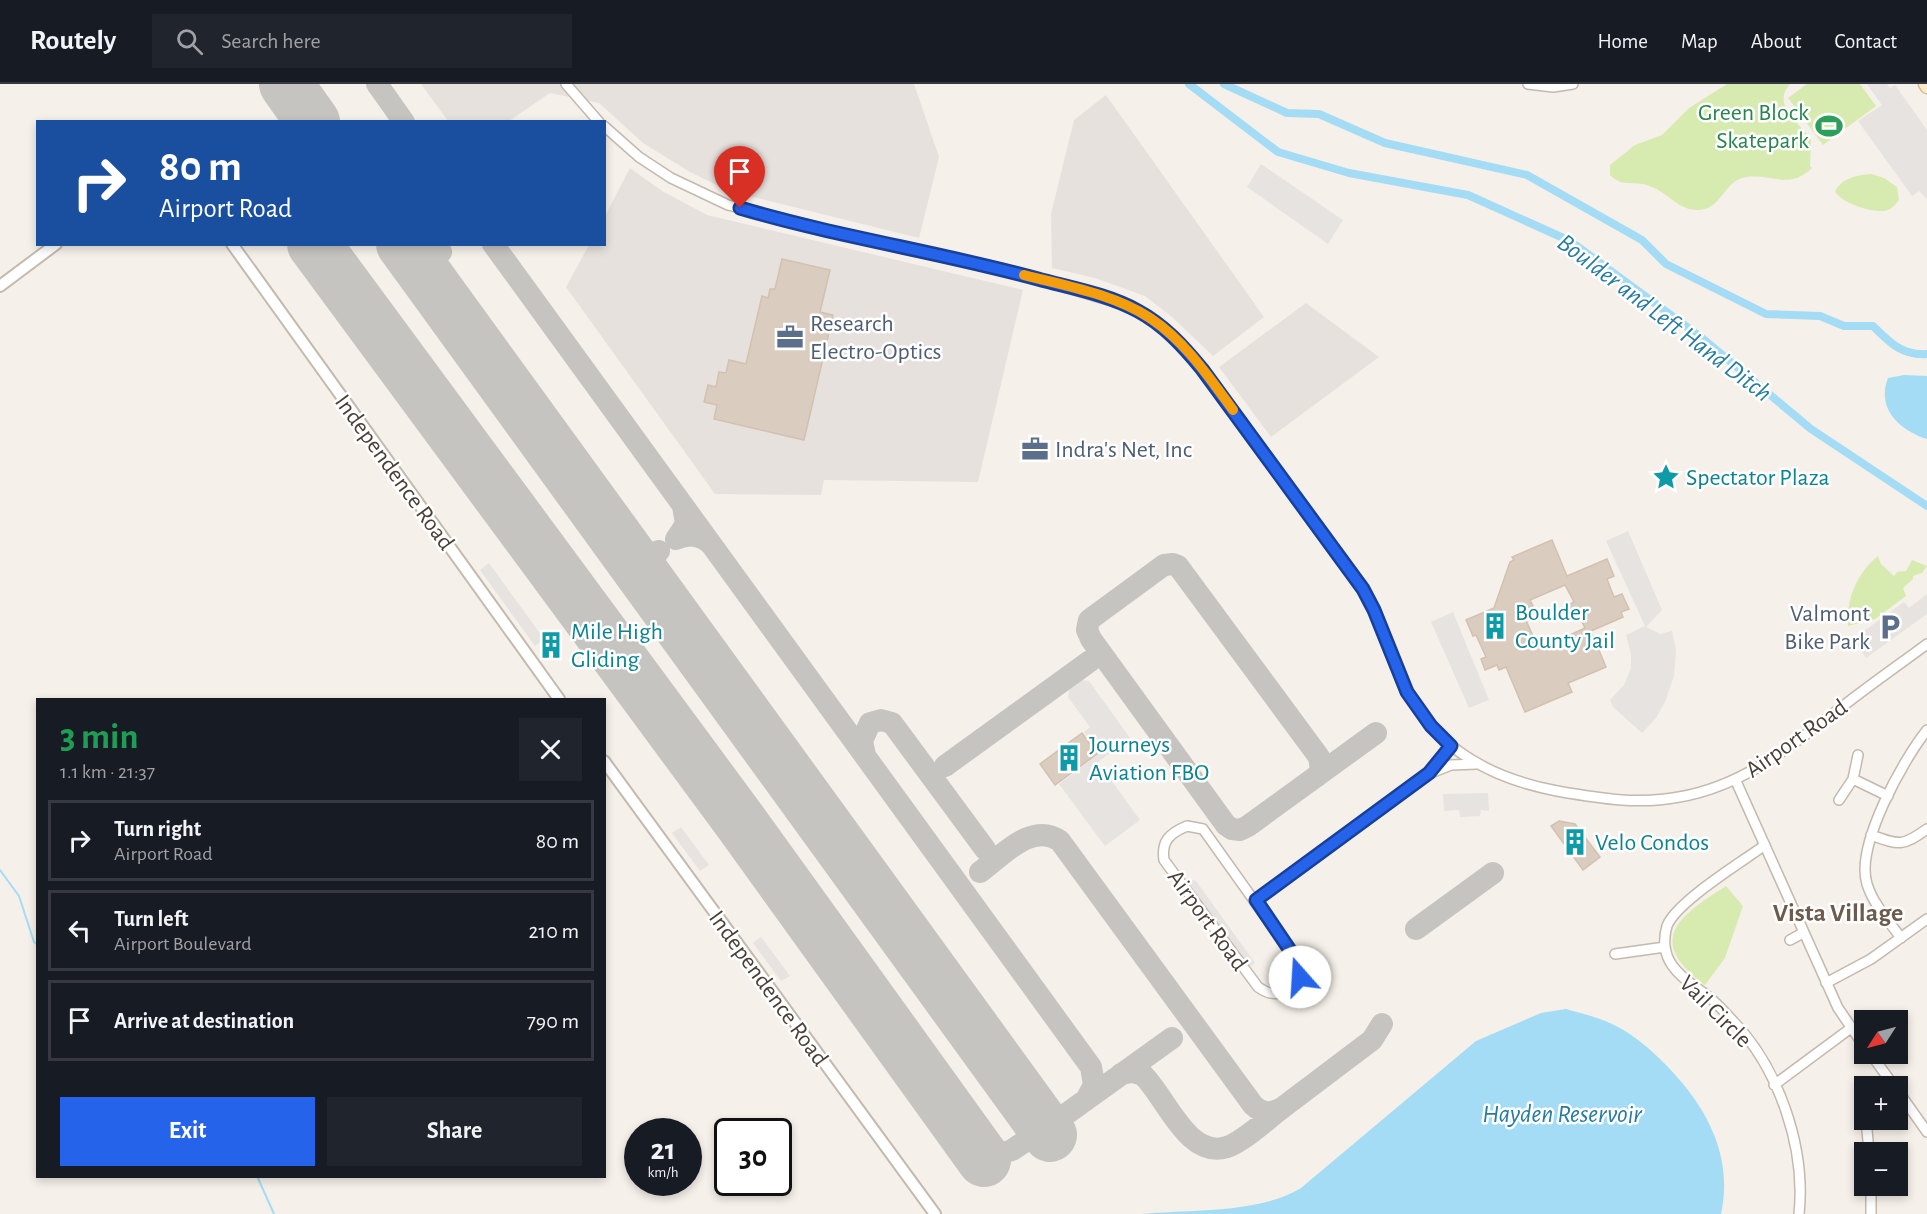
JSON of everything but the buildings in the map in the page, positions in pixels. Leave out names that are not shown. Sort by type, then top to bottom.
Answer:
[{"type":"street","points":[[566,84],[597,120]]},
{"type":"street","points":[[1528,84],[1553,87],[1573,84]]},
{"type":"street","points":[[606,128],[639,157],[671,178],[728,205],[904,249],[1003,269],[1104,297],[1150,318],[1183,346],[1202,369],[1346,564],[1374,610],[1407,692],[1431,726],[1451,746]]},
{"type":"street","points":[[0,285],[53,246]]},
{"type":"street","name":"Independence Road","points":[[233,246],[558,698]]},
{"type":"street","name":"Airport Road","points":[[1256,900],[1429,773],[1451,746],[1476,764],[1510,779],[1531,785],[1596,798],[1628,801],[1680,797],[1735,779],[1766,763],[1927,644]]},
{"type":"street","points":[[1901,938],[1874,900],[1867,884],[1864,858],[1888,796],[1905,763],[1927,730]]},
{"type":"street","points":[[1839,800],[1854,779],[1858,755]]},
{"type":"street","name":"Independence Road","points":[[606,764],[935,1214]]},
{"type":"street","name":"Airport Road","points":[[1429,773],[1451,765],[1476,764]]},
{"type":"street","points":[[1735,779],[1826,983],[1838,1008],[1854,1032]]},
{"type":"street","points":[[1854,779],[1888,796]]},
{"type":"street","name":"Airport Road","points":[[1186,825],[1203,829],[1256,900],[1300,965],[1300,977],[1282,994],[1272,995],[1258,987],[1164,860],[1162,849],[1165,841],[1173,832],[1186,825]]},
{"type":"street","points":[[1871,835],[1902,844],[1911,841],[1927,829]]},
{"type":"street","name":"Vail Circle","points":[[1765,845],[1679,908],[1667,927],[1665,947],[1668,959],[1676,971],[1711,999],[1735,1023],[1756,1050],[1774,1084],[1790,1127],[1797,1157],[1798,1214]]},
{"type":"street","points":[[1826,983],[1871,959],[1927,919]]},
{"type":"street","points":[[1790,940],[1803,933]]},
{"type":"street","name":"Vail Circle","points":[[1615,954],[1665,947]]},
{"type":"street","points":[[1774,1084],[1851,1028]]},
{"type":"street","points":[[1908,1105],[1927,1132]]},
{"type":"street","points":[[1871,1196],[1871,1214]]},
{"type":"shaded area","points":[[421,84],[914,84],[939,157],[919,238],[729,191],[690,172],[643,143],[599,103],[550,93],[510,120],[447,120]]},
{"type":"shaded area","points":[[1867,84],[1887,84],[1890,88],[1895,85],[1927,130],[1927,199],[1919,191],[1912,196],[1858,121],[1882,105]]},
{"type":"shaded area","points":[[1106,95],[1264,317],[1213,356],[1172,317],[1145,296],[1095,278],[1052,268],[1051,214],[1074,120]]},
{"type":"shaded area","points":[[1261,164],[1343,220],[1328,244],[1247,187]]},
{"type":"shaded area","points":[[630,168],[662,191],[707,215],[1023,290],[978,482],[824,480],[821,495],[715,494],[566,287],[588,246],[606,246],[606,214]]},
{"type":"shaded area","points":[[1306,303],[1379,357],[1271,437],[1219,367]]},
{"type":"shaded area","points":[[1628,531],[1662,610],[1646,627],[1660,634],[1672,631],[1676,650],[1674,676],[1665,702],[1656,718],[1642,733],[1613,707],[1610,700],[1624,685],[1631,668],[1631,654],[1626,635],[1645,626],[1606,541]]},
{"type":"shaded area","points":[[489,563],[544,639],[535,646],[480,570]]},
{"type":"shaded area","name":"Valmont Bike Park","points":[[1927,594],[1927,614],[1866,658],[1853,639],[1904,602],[1909,608]]},
{"type":"shaded area","points":[[1453,612],[1489,700],[1469,708],[1431,622]]},
{"type":"shaded area","points":[[1080,680],[1089,681],[1130,738],[1098,762],[1140,820],[1105,846],[1059,784],[1099,754],[1084,732],[1090,727],[1068,697],[1070,687]]},
{"type":"shaded area","points":[[1488,793],[1489,811],[1481,810],[1480,816],[1460,817],[1459,810],[1444,811],[1443,794]]},
{"type":"shaded area","points":[[681,827],[709,865],[700,871],[672,833]]},
{"type":"shaded area","points":[[1180,878],[1196,881],[1255,963],[1247,968]]},
{"type":"shaded area","points":[[761,937],[790,976],[781,981],[753,943]]},
{"type":"green space","points":[[1727,84],[1790,84],[1785,92],[1785,106],[1811,140],[1810,166],[1812,168],[1804,175],[1788,180],[1757,177],[1740,179],[1734,182],[1711,206],[1697,210],[1683,207],[1652,187],[1620,182],[1610,175],[1610,165],[1635,145],[1662,135],[1689,108]]},
{"type":"green space","name":"Green Block Skatepark","points":[[1807,84],[1860,84],[1876,106],[1823,145],[1788,98]]},
{"type":"green space","points":[[1872,174],[1884,178],[1897,187],[1899,200],[1889,210],[1865,209],[1844,200],[1835,192],[1845,180]]},
{"type":"green space","points":[[1878,556],[1881,564],[1894,576],[1897,572],[1906,571],[1912,560],[1927,566],[1922,573],[1913,576],[1913,579],[1903,588],[1906,596],[1875,619],[1848,626],[1849,606],[1854,587],[1864,570]]},
{"type":"green space","points":[[1726,886],[1743,906],[1725,958],[1705,985],[1686,969],[1676,955],[1672,942],[1675,930],[1683,919],[1694,908]]},
{"type":"water","points":[[1904,375],[1927,376],[1927,439],[1899,424],[1888,408],[1885,389],[1888,378]]},
{"type":"water","name":"Hayden Reservoir","points":[[1566,1009],[1606,1021],[1630,1034],[1664,1063],[1692,1095],[1713,1131],[1719,1151],[1724,1192],[1721,1214],[1141,1214],[1245,1206],[1284,1196],[1301,1188],[1476,1041],[1541,1013]]},
{"type":"waterway","name":"Boulder and Left Hand Ditch","points":[[1189,84],[1278,152],[1349,173],[1468,195],[1570,241],[1702,338],[1811,429],[1927,506]]},
{"type":"waterway","points":[[1224,84],[1287,113],[1319,114],[1385,143],[1527,175],[1642,240],[1666,264],[1766,314],[1820,316],[1844,326],[1873,326],[1897,347],[1910,353],[1927,354]]},
{"type":"waterway","points":[[0,870],[19,896],[36,944]]},
{"type":"waterway","points":[[258,1178],[274,1214]]},
{"type":"taxiway","points":[[377,84],[403,120]]},
{"type":"taxiway","points":[[404,246],[421,255],[441,252],[434,261],[432,270],[436,291]]},
{"type":"taxiway","points":[[494,246],[1091,1067],[1094,1085],[1086,1100]]},
{"type":"taxiway","points":[[683,506],[686,524],[676,539],[695,536],[711,544]]},
{"type":"taxiway","points":[[622,545],[639,554],[659,551],[650,569],[654,590]]},
{"type":"taxiway","points":[[1317,776],[1321,769],[1319,757],[1178,566],[1164,565],[1089,620],[1087,630],[1091,639],[1226,825],[1232,829],[1240,830],[1248,826],[1376,733]]},
{"type":"taxiway","points":[[945,766],[1090,661]]},
{"type":"taxiway","points":[[865,755],[862,741],[870,723],[881,720],[892,723],[985,849]]},
{"type":"taxiway","points":[[980,872],[1028,838],[1039,835],[1060,841],[1253,1105],[1263,1111],[1270,1112],[1282,1108],[1372,1040],[1382,1024]]},
{"type":"taxiway","points":[[1416,929],[1493,873]]},
{"type":"taxiway","points":[[1029,1105],[1041,1115],[1062,1117],[1172,1038]]},
{"type":"taxiway","points":[[1121,1074],[1132,1072],[1143,1075],[1189,1136],[1213,1149],[1227,1147],[1240,1140],[1281,1109]]},
{"type":"taxiway","points":[[984,1160],[1012,1150],[1062,1117]]},
{"type":"runway","points":[[286,84],[312,120]]},
{"type":"runway","points":[[315,246],[742,824],[984,1160]]},
{"type":"runway","points":[[404,246],[1050,1135]]},
{"type":"slow traffic","points":[[1024,275],[1125,304],[1150,318],[1183,346],[1233,410]]},
{"type":"place","name":"Green Block Skatepark","points":[[1829,126]]},
{"type":"place","name":"Research Electro-Optics","points":[[790,337]]},
{"type":"place","name":"Indra's Net, Inc","points":[[1035,449]]},
{"type":"place","name":"Spectator Plaza","points":[[1666,477]]},
{"type":"place","name":"Boulder County Jail","points":[[1495,626]]},
{"type":"place","name":"Valmont Bike Park","points":[[1890,627]]},
{"type":"place","name":"Mile High Gliding","points":[[551,645]]},
{"type":"place","name":"Journeys Aviation FBO","points":[[1069,758]]},
{"type":"place","name":"Velo Condos","points":[[1575,842]]},
{"type":"district","name":"Vista Village","points":[[1838,912]]},
{"type":"route","points":[[740,208],[904,249],[1003,269],[1104,297],[1137,310],[1167,331],[1202,369],[1340,556],[1363,589],[1374,610],[1407,692],[1431,726],[1451,746],[1429,773],[1256,900],[1300,965],[1300,977]]}]
